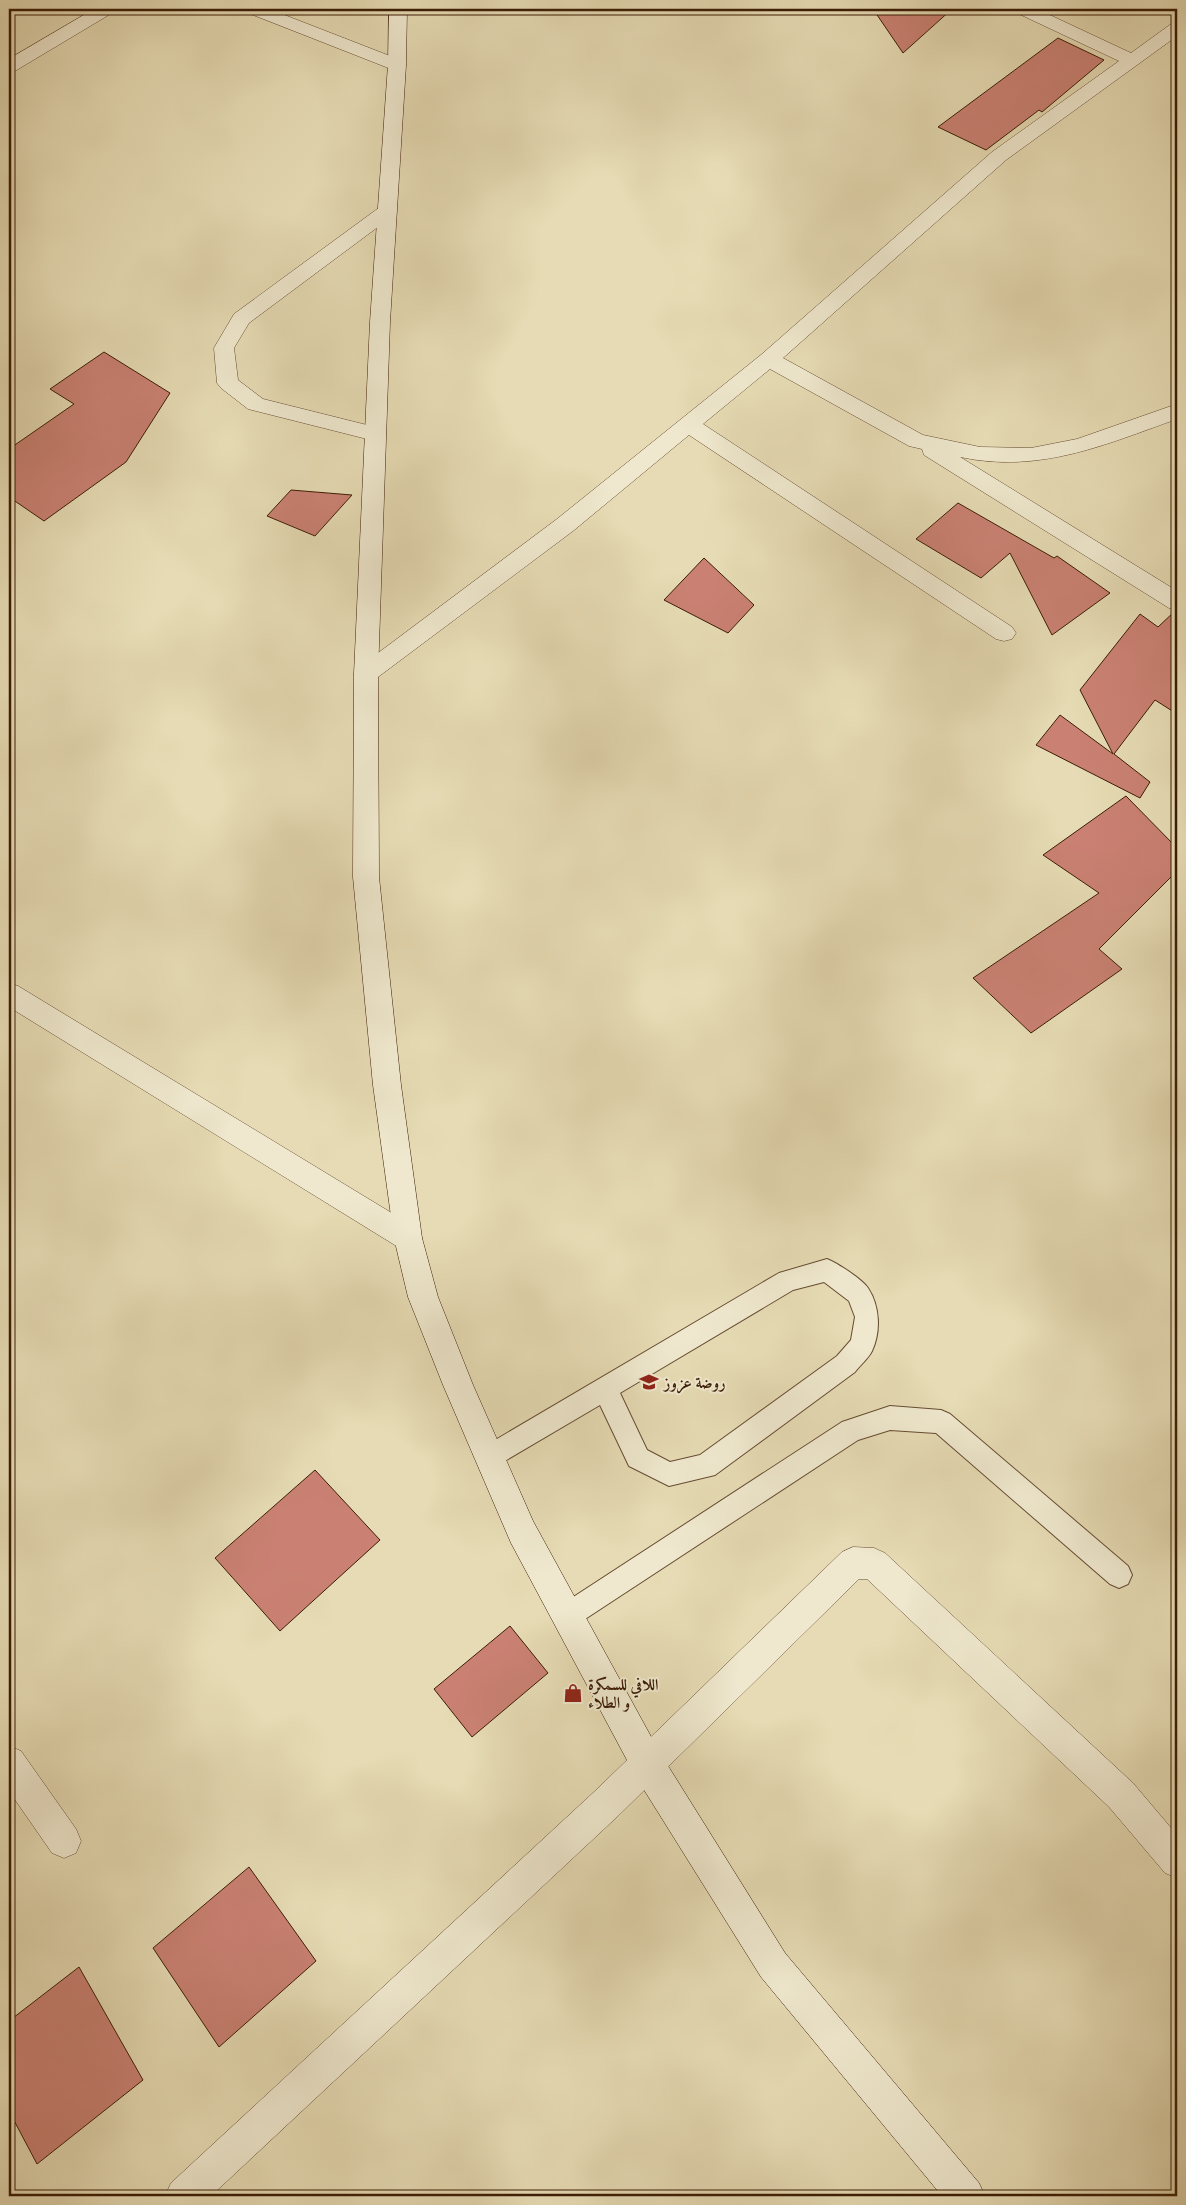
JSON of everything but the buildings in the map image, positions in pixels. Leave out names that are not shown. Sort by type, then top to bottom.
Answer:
[{"type":"street","points":[[9,67],[106,9]]},
{"type":"street","points":[[254,9],[397,65]]},
{"type":"street","points":[[1023,9],[1132,60]]},
{"type":"street","points":[[401,10],[387,211],[366,674],[366,877],[386,1085],[408,1238],[423,1297],[522,1532],[648,1764],[773,1965],[966,2196]]},
{"type":"street","points":[[366,674],[565,525],[769,359],[999,156],[1177,28]]},
{"type":"street","points":[[376,434],[256,404],[228,383],[224,348],[240,319],[387,211]]},
{"type":"street","points":[[769,359],[917,441],[1177,602]]},
{"type":"street","points":[[917,441],[980,454],[1031,455],[1080,446],[1177,411]]},
{"type":"street","points":[[688,424],[1004,633]]},
{"type":"street","points":[[9,994],[288,1162],[337,1195],[408,1238]]},
{"type":"street","points":[[184,2196],[648,1764],[784,1633],[853,1563],[874,1564],[1121,1795],[1177,1861]]},
{"type":"street","points":[[9,1763],[64,1841]]},
{"type":"lane","points":[[489,1457],[604,1389],[787,1282],[827,1270],[858,1294],[867,1317],[862,1345],[846,1364],[706,1466],[669,1474],[638,1458],[604,1389]]},
{"type":"lane","points":[[567,1616],[851,1430],[890,1418],[941,1422],[1119,1575]]},
{"type":"place","name":"روضة عزوز","points":[[649,1382]]},
{"type":"place","name":"اللافي للسمكرة و الطلاء","points":[[573,1693]]}]
